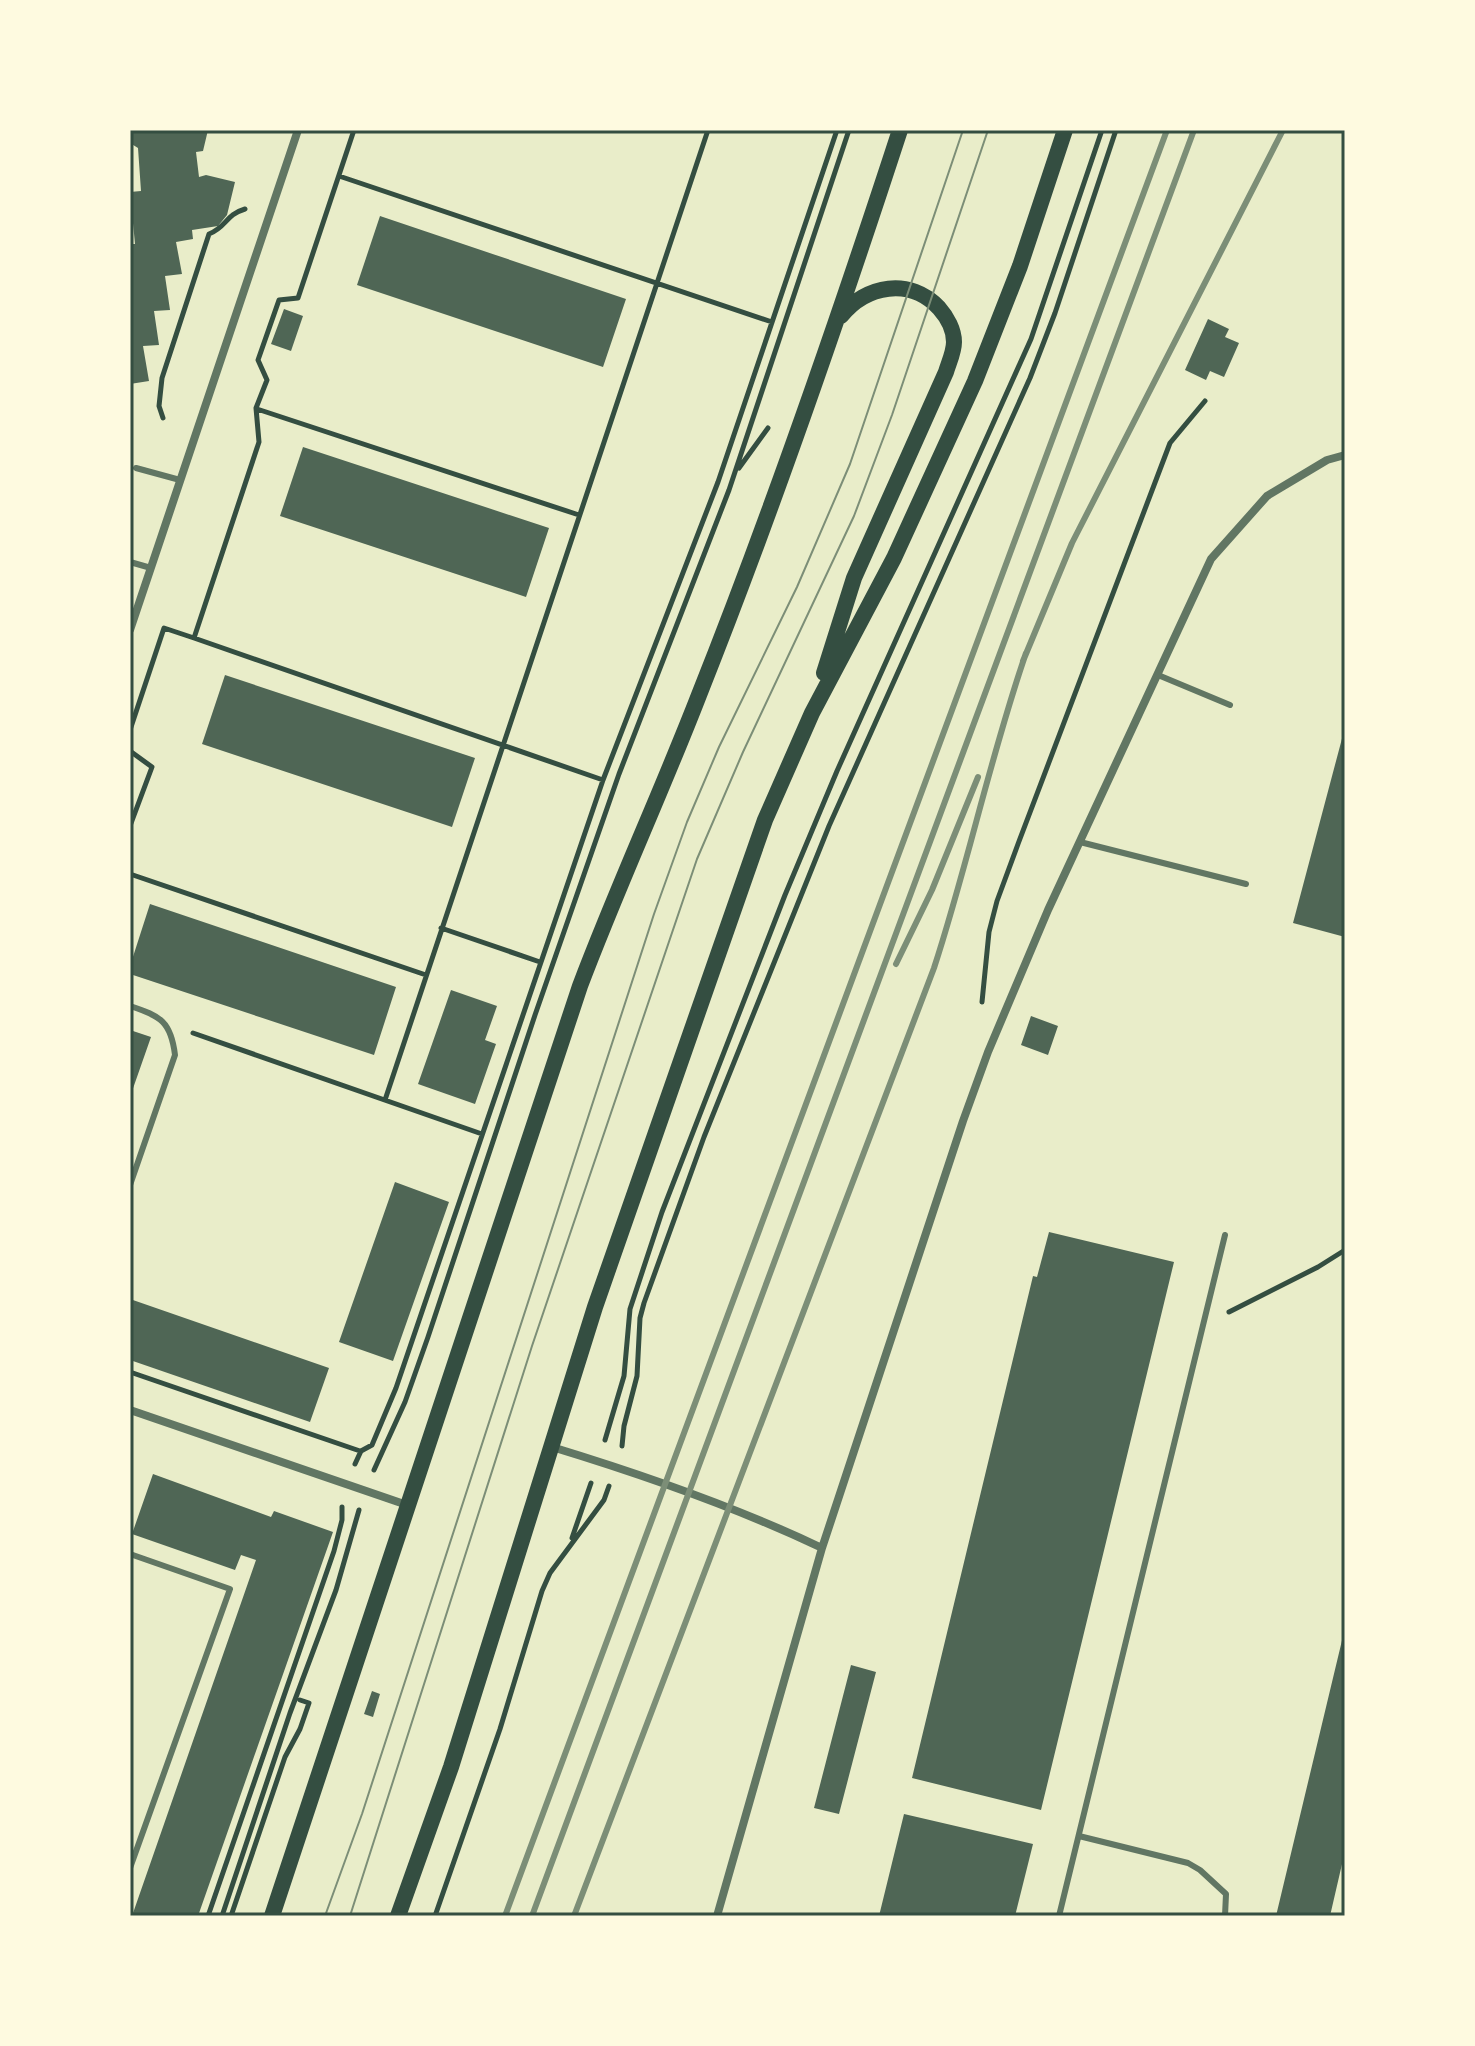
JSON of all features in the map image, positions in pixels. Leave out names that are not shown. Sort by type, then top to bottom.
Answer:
[{"type":"main road","points":[[835,328],[900,130]]},
{"type":"main road","points":[[398,1916],[451,1767],[595,1307],[765,820],[812,713],[894,558],[975,381],[1017,277],[1065,130]]},
{"type":"main road","points":[[272,1916],[580,986],[709,669],[835,328],[839,318],[858,298],[870,292],[897,288],[911,290],[934,303],[944,313],[955,339],[946,372],[854,578],[812,713]]},
{"type":"street","points":[[130,630],[298,130]]},
{"type":"street","points":[[717,1916],[822,1548],[988,1052],[1080,842],[1211,559],[1267,496],[1327,460],[1345,455]]},
{"type":"street","points":[[130,1410],[407,1505]]},
{"type":"street","points":[[551,1447],[615,1466],[778,1527],[822,1548]]},
{"type":"lane","points":[[136,468],[180,480]]},
{"type":"lane","points":[[130,562],[151,568]]},
{"type":"lane","points":[[1158,675],[1230,705]]},
{"type":"lane","points":[[1080,842],[1246,884]]},
{"type":"lane","points":[[130,1006],[152,1013],[165,1023],[173,1034],[175,1055],[130,1185]]},
{"type":"lane","points":[[1059,1916],[1225,1235]]},
{"type":"lane","points":[[130,1554],[230,1589],[130,1868]]},
{"type":"lane","points":[[1079,1836],[1188,1863],[1226,1894],[1225,1916]]},
{"type":"path","points":[[194,638],[259,442],[256,408],[267,380],[258,360],[279,300],[298,298],[354,130]]},
{"type":"path","points":[[385,1100],[708,130]]},
{"type":"path","points":[[208,1916],[329,1565],[342,1520],[342,1500],[361,1451],[372,1445],[396,1388],[603,780],[684,577],[837,130]]},
{"type":"path","points":[[562,1556],[576,1530],[624,1376],[630,1309],[662,1212],[785,895],[837,771],[1031,339],[1102,130]]},
{"type":"path","points":[[435,1916],[496,1742],[542,1591],[550,1573],[604,1500],[624,1442],[624,1426],[637,1376],[640,1318],[668,1234],[829,826],[1030,378],[1116,130]]},
{"type":"path","points":[[339,176],[772,322]]},
{"type":"path","points":[[163,418],[159,406],[162,378],[209,234],[219,230],[233,213],[245,209]]},
{"type":"path","points":[[988,1052],[981,1007],[989,932],[997,901],[1170,443],[1205,401]]},
{"type":"path","points":[[256,408],[579,515]]},
{"type":"path","points":[[130,730],[164,628],[603,780]]},
{"type":"path","points":[[130,751],[152,767],[130,826]]},
{"type":"path","points":[[130,874],[426,975]]},
{"type":"path","points":[[441,928],[540,962]]},
{"type":"path","points":[[165,1023],[482,1134]]},
{"type":"path","points":[[1203,1325],[1318,1267],[1345,1250]]},
{"type":"path","points":[[130,1372],[361,1451]]},
{"type":"path","points":[[329,1565],[338,1568]]},
{"type":"path","points":[[231,1916],[285,1757],[309,1703],[300,1700]]},
{"type":"building","points":[[130,130],[208,130],[203,151],[196,152],[199,177],[206,175],[235,182],[227,215],[218,226],[192,230],[193,239],[176,242],[182,274],[165,276],[170,310],[154,311],[159,345],[143,346],[149,381],[130,384],[130,244],[135,244],[130,192],[141,191],[138,148],[130,143]]},
{"type":"building","points":[[380,216],[626,299],[603,367],[357,285]]},
{"type":"building","points":[[284,309],[303,316],[291,351],[271,344]]},
{"type":"building","points":[[1208,319],[1229,329],[1225,337],[1239,343],[1224,377],[1210,371],[1206,380],[1185,370]]},
{"type":"building","points":[[303,447],[549,528],[526,597],[280,516]]},
{"type":"building","points":[[225,675],[475,758],[452,827],[202,744]]},
{"type":"building","points":[[1345,731],[1345,937],[1293,923]]},
{"type":"building","points":[[150,904],[396,987],[374,1055],[130,974]]},
{"type":"building","points":[[451,990],[497,1006],[485,1040],[496,1044],[475,1104],[418,1084]]},
{"type":"building","points":[[1031,1016],[1058,1026],[1048,1055],[1021,1045]]},
{"type":"building","points":[[130,1030],[151,1037],[130,1097]]},
{"type":"building","points":[[395,1182],[449,1202],[393,1361],[339,1342]]},
{"type":"building","points":[[1049,1232],[1174,1262],[1041,1810],[912,1778],[1033,1276],[1037,1277]]},
{"type":"building","points":[[130,1299],[329,1368],[310,1422],[130,1360]]},
{"type":"building","points":[[153,1474],[271,1517],[274,1511],[333,1532],[198,1916],[132,1916],[256,1560],[241,1555],[235,1570],[132,1534]]},
{"type":"building","points":[[1344,1632],[1345,1851],[1330,1916],[1276,1916]]},
{"type":"building","points":[[851,1665],[876,1672],[839,1814],[814,1808]]},
{"type":"building","points":[[372,1691],[380,1694],[373,1717],[364,1714]]},
{"type":"building","points":[[904,1814],[1033,1844],[1015,1916],[879,1916]]},
{"type":"tram line","points":[[325,1916],[362,1814],[654,914],[687,822],[719,747],[797,587],[850,464],[963,130]]},
{"type":"tram line","points":[[350,1916],[532,1346],[697,859],[743,752],[854,516],[892,415],[988,130]]},
{"type":"railway","points":[[505,1916],[1167,130]]},
{"type":"railway","points":[[532,1916],[1194,130]]},
{"type":"railway","points":[[1023,661],[1072,543],[1283,130]]},
{"type":"railway","points":[[574,1916],[934,968],[1026,653]]},
{"type":"railway","points":[[896,964],[932,890],[978,777]]}]
